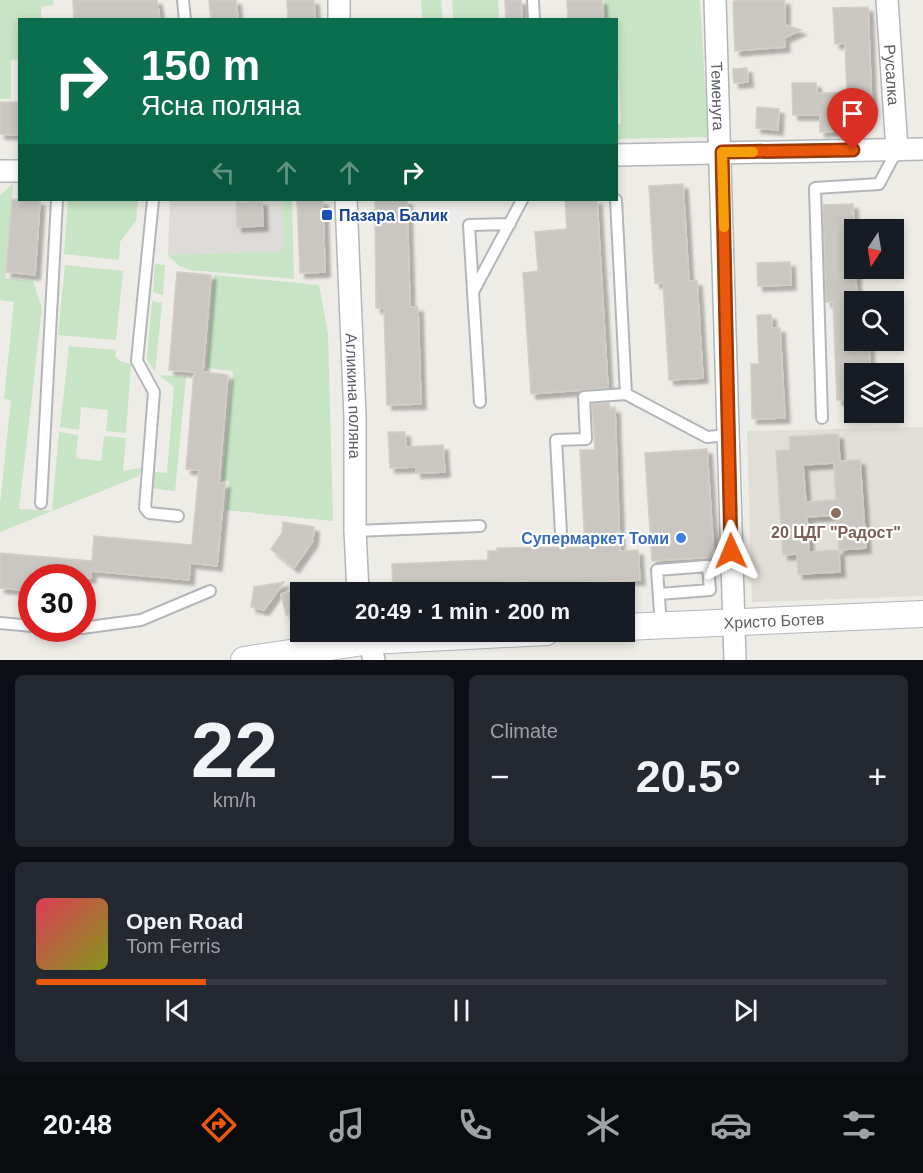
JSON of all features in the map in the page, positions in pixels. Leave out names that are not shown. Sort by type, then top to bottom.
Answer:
[{"type":"street","points":[[339,0],[339,18]]},
{"type":"street","name":"Теменуга","points":[[715,0],[722,152],[735,660]]},
{"type":"street","name":"Русалка","points":[[888,0],[897,150]]},
{"type":"street","points":[[618,155],[923,149]]},
{"type":"street","points":[[0,171],[18,171]]},
{"type":"street","name":"Агликина поляна","points":[[346,201],[355,417],[358,582]]},
{"type":"street","name":"Христо Ботев","points":[[635,627],[923,614]]},
{"type":"street","points":[[249,659],[321,654],[370,644],[399,642]]},
{"type":"lane","points":[[183,0],[184,18]]},
{"type":"lane","points":[[533,0],[534,18]]},
{"type":"lane","points":[[822,418],[815,188],[879,184],[897,150]]},
{"type":"lane","points":[[41,503],[57,201]]},
{"type":"lane","points":[[153,201],[137,361],[154,392],[145,508],[149,513],[178,516]]},
{"type":"lane","points":[[473,292],[522,201]]},
{"type":"lane","points":[[616,201],[626,394]]},
{"type":"lane","points":[[480,402],[469,225],[510,224]]},
{"type":"lane","points":[[561,533],[556,440],[586,439],[584,397],[626,394],[707,437],[729,435]]},
{"type":"lane","points":[[355,531],[480,526]]},
{"type":"lane","points":[[659,594],[710,590],[708,566],[657,570],[661,626]]},
{"type":"lane","points":[[96,626],[141,620],[210,591]]},
{"type":"lane","points":[[0,623],[18,625]]},
{"type":"shaded area","points":[[170,201],[282,201],[284,251],[168,255]]},
{"type":"shaded area","name":"20 ЦДГ \"Радост\"","points":[[923,427],[923,596],[752,602],[747,431]]},
{"type":"green space","points":[[0,0],[53,0],[54,5],[41,7],[41,18],[18,18],[18,59],[11,60],[11,99],[0,99]]},
{"type":"green space","points":[[421,0],[441,0],[443,18],[422,18]]},
{"type":"green space","points":[[452,0],[498,0],[499,18],[453,18]]},
{"type":"green space","points":[[604,0],[700,0],[708,137],[618,139],[618,124],[621,124],[618,18],[606,18]]},
{"type":"green space","points":[[13,184],[5,278],[33,281],[42,308],[19,509],[52,511],[59,432],[78,435],[76,458],[101,461],[104,436],[126,438],[123,471],[141,468],[139,476],[0,532],[0,504],[11,400],[4,399],[14,302],[0,300],[0,195]]},
{"type":"green space","points":[[68,201],[138,201],[136,221],[120,242],[119,260],[64,254]]},
{"type":"green space","points":[[282,201],[292,201],[294,279],[190,270],[179,266],[168,255],[284,251]]},
{"type":"green space","points":[[155,264],[165,265],[163,295],[153,292]]},
{"type":"green space","points":[[65,265],[123,271],[116,340],[58,335]]},
{"type":"green space","points":[[214,275],[319,285],[328,334],[333,521],[226,510],[229,481],[222,480],[233,371],[207,368]]},
{"type":"green space","points":[[152,301],[162,303],[155,372],[147,359]]},
{"type":"green space","points":[[69,346],[116,350],[115,356],[120,361],[131,364],[126,433],[106,431],[108,410],[81,407],[79,430],[60,427]]},
{"type":"green space","points":[[159,375],[186,377],[175,491],[151,488],[154,472],[167,473],[174,387]]},
{"type":"building","points":[[73,0],[157,0],[160,18],[74,18]]},
{"type":"building","points":[[209,0],[236,0],[238,18],[211,18]]},
{"type":"building","points":[[287,0],[314,0],[315,18],[288,18]]},
{"type":"building","points":[[505,0],[521,0],[522,18],[506,18]]},
{"type":"building","points":[[567,0],[602,0],[603,18],[568,18]]},
{"type":"building","points":[[735,0],[785,0],[785,25],[801,30],[784,38],[785,47],[735,51],[733,2]]},
{"type":"building","points":[[868,7],[872,109],[866,109],[866,117],[856,117],[856,122],[838,122],[838,131],[820,132],[820,115],[793,115],[792,83],[816,83],[817,93],[847,93],[845,43],[835,44],[833,8]]},
{"type":"building","points":[[747,68],[748,82],[734,83],[733,69]]},
{"type":"building","points":[[0,102],[18,102],[18,135],[0,134]]},
{"type":"building","points":[[757,107],[779,109],[778,130],[756,128]]},
{"type":"building","points":[[683,184],[689,281],[697,281],[703,378],[669,380],[663,283],[655,283],[649,186]]},
{"type":"building","points":[[12,199],[40,201],[35,275],[6,272]]},
{"type":"building","points":[[262,201],[263,226],[237,227],[236,202]]},
{"type":"building","points":[[297,201],[323,201],[325,272],[300,273]]},
{"type":"building","points":[[375,201],[407,201],[410,307],[418,307],[421,404],[387,405],[384,308],[376,308]]},
{"type":"building","points":[[565,201],[597,201],[608,388],[531,394],[523,273],[538,271],[535,232],[567,229]]},
{"type":"building","points":[[853,204],[854,219],[844,219],[844,279],[856,279],[857,291],[844,291],[844,351],[869,351],[870,363],[844,363],[844,400],[837,400],[833,302],[826,302],[823,205]]},
{"type":"building","points":[[790,262],[791,285],[758,286],[757,263]]},
{"type":"building","points":[[177,272],[211,275],[203,372],[228,375],[219,483],[225,483],[217,566],[190,563],[189,580],[96,571],[96,564],[18,564],[18,590],[0,588],[0,553],[92,561],[94,536],[192,545],[199,470],[186,469],[194,372],[169,370]]},
{"type":"building","points":[[757,315],[771,315],[772,328],[780,328],[785,418],[752,419],[751,364],[759,364]]},
{"type":"building","points":[[609,403],[610,409],[615,408],[620,551],[638,550],[640,580],[393,582],[392,564],[488,560],[488,551],[497,551],[497,548],[585,547],[580,450],[595,450],[592,404]]},
{"type":"building","points":[[388,432],[405,432],[406,447],[443,445],[445,472],[416,473],[416,467],[390,468]]},
{"type":"building","points":[[838,434],[840,461],[860,460],[866,548],[839,550],[840,572],[798,574],[797,554],[783,555],[776,451],[790,450],[789,437]],"holes":[[[834,463],[836,500],[806,502],[803,465]],[[837,515],[839,550],[809,552],[807,517]]]},
{"type":"building","points":[[707,449],[714,557],[652,561],[645,453]]},
{"type":"building","points":[[283,522],[314,527],[313,541],[294,568],[271,549],[282,533]]},
{"type":"building","points":[[284,582],[264,610],[251,607],[254,587]]},
{"type":"building","points":[[290,592],[290,614],[286,615],[281,594]]},
{"type":"slow traffic","points":[[724,227],[722,152],[753,152]]},
{"type":"place","name":"Пазара Балик","points":[[327,215]]},
{"type":"place","name":"20 ЦДГ \"Радост\"","points":[[836,513]]},
{"type":"place","name":"Супермаркет Томи","points":[[681,538]]},
{"type":"route","points":[[731,551],[722,152],[853,150]]}]
